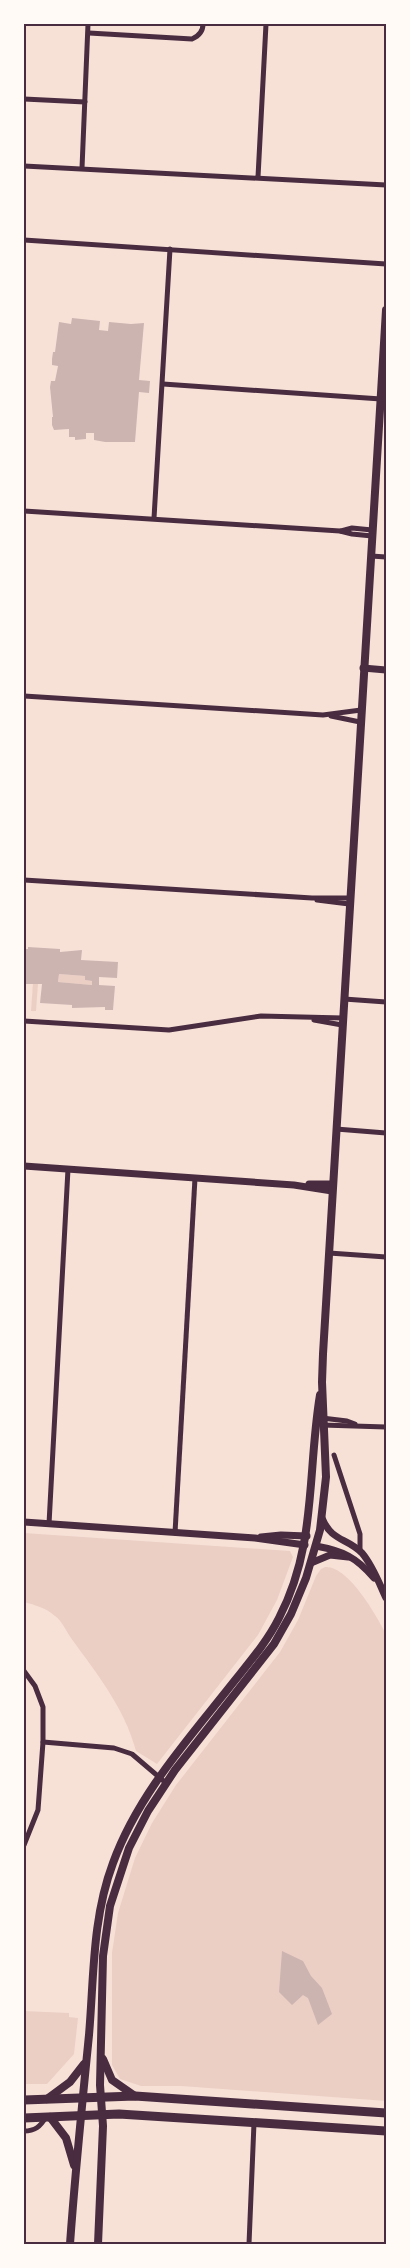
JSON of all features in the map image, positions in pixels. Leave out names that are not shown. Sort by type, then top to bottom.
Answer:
[{"type":"highway","points":[[24,2100],[134,2096],[386,2113]]},
{"type":"highway","points":[[24,2118],[119,2114],[386,2131]]},
{"type":"main road","points":[[98,2244],[102,2115],[100,2097],[102,1956],[110,1906],[132,1840],[163,1780],[274,1628],[290,1596],[307,1536],[320,1421],[363,668],[383,410],[381,399],[386,310]]},
{"type":"main road","points":[[70,2244],[95,1943],[103,1895],[113,1863],[140,1806],[274,1644],[291,1614],[311,1562],[322,1518],[326,1462],[320,1421]]},
{"type":"main road","points":[[307,1536],[313,1538],[316,1545]]},
{"type":"main road","points":[[305,1545],[316,1545]]},
{"type":"main road","points":[[101,2055],[112,2080],[134,2096]]},
{"type":"main road","points":[[47,2099],[70,2082],[85,2063]]},
{"type":"main road","points":[[48,2117],[66,2138],[75,2169]]},
{"type":"street","points":[[82,168],[88,24]]},
{"type":"street","points":[[89,33],[192,39],[198,36],[203,24]]},
{"type":"street","points":[[258,177],[266,24]]},
{"type":"street","points":[[24,99],[85,102]]},
{"type":"street","points":[[24,166],[386,185]]},
{"type":"street","points":[[24,240],[386,264]]},
{"type":"street","points":[[154,518],[170,249]]},
{"type":"street","points":[[163,384],[381,399]]},
{"type":"street","points":[[24,510],[340,531],[352,528],[372,533]]},
{"type":"street","points":[[371,556],[386,557]]},
{"type":"street","points":[[363,668],[386,670]]},
{"type":"street","points":[[24,696],[324,715],[360,722]]},
{"type":"street","points":[[324,715],[361,710]]},
{"type":"street","points":[[24,880],[349,901]]},
{"type":"street","points":[[344,999],[386,1002]]},
{"type":"street","points":[[24,1021],[169,1030],[261,1016],[311,1019],[322,1022],[342,1021]]},
{"type":"street","points":[[336,1129],[386,1133]]},
{"type":"street","points":[[24,1166],[333,1187]]},
{"type":"street","points":[[48,1524],[68,1169]]},
{"type":"street","points":[[175,1533],[195,1178]]},
{"type":"street","points":[[329,1253],[386,1258]]},
{"type":"street","points":[[320,1421],[347,1421],[355,1424],[386,1426]]},
{"type":"street","points":[[334,1455],[360,1534],[360,1552]]},
{"type":"street","points":[[322,1518],[330,1534],[360,1552],[371,1566],[386,1598]]},
{"type":"street","points":[[24,1522],[255,1538],[305,1545]]},
{"type":"street","points":[[255,1538],[276,1535],[307,1536]]},
{"type":"street","points":[[316,1545],[338,1550],[355,1559],[380,1586]]},
{"type":"street","points":[[311,1562],[330,1555],[355,1559]]},
{"type":"street","points":[[24,1671],[35,1686],[43,1707],[43,1742],[38,1810],[24,1845]]},
{"type":"street","points":[[43,1742],[114,1748],[132,1754],[163,1780]]},
{"type":"street","points":[[24,2131],[33,2131],[48,2117]]},
{"type":"street","points":[[249,2244],[254,2122]]},
{"type":"shaded area","points":[[59,974],[85,976],[85,980],[92,981],[92,985],[58,982]]},
{"type":"shaded area","points":[[33,983],[38,984],[36,1011],[31,1011]]},
{"type":"shaded area","points":[[24,1533],[290,1551],[293,1557],[277,1600],[258,1635],[157,1764],[136,1751],[117,1705],[60,1621],[52,1613],[24,1602]]},
{"type":"shaded area","points":[[325,1567],[343,1574],[352,1583],[369,1604],[386,1634],[386,2101],[181,2086],[141,2086],[120,2079],[112,2065],[112,1953],[118,1913],[135,1858],[152,1823],[176,1785],[280,1652],[298,1620],[316,1576]]},
{"type":"shaded area","points":[[24,2011],[69,2013],[69,2017],[78,2018],[74,2054],[47,2084],[24,2084]]},
{"type":"building","points":[[72,318],[100,321],[99,330],[108,331],[109,322],[144,323],[139,380],[150,381],[149,393],[139,392],[135,442],[94,440],[94,433],[86,433],[86,439],[75,440],[75,437],[69,437],[69,429],[54,430],[52,425],[50,387],[51,381],[55,381],[58,366],[52,365],[53,352],[55,352],[59,322],[71,324]]},
{"type":"building","points":[[28,947],[60,949],[60,952],[82,950],[81,960],[118,962],[117,978],[99,977],[99,985],[115,986],[113,1010],[105,1010],[105,1007],[72,1008],[72,1005],[40,1003],[42,984],[26,984],[24,990],[24,949],[28,949]],"holes":[[[59,974],[85,976],[85,980],[92,981],[92,985],[58,982]]]},
{"type":"building","points":[[282,1951],[303,1961],[311,1976],[322,1988],[332,2014],[318,2025],[308,1998],[303,1995],[292,2005],[279,1992]]}]
